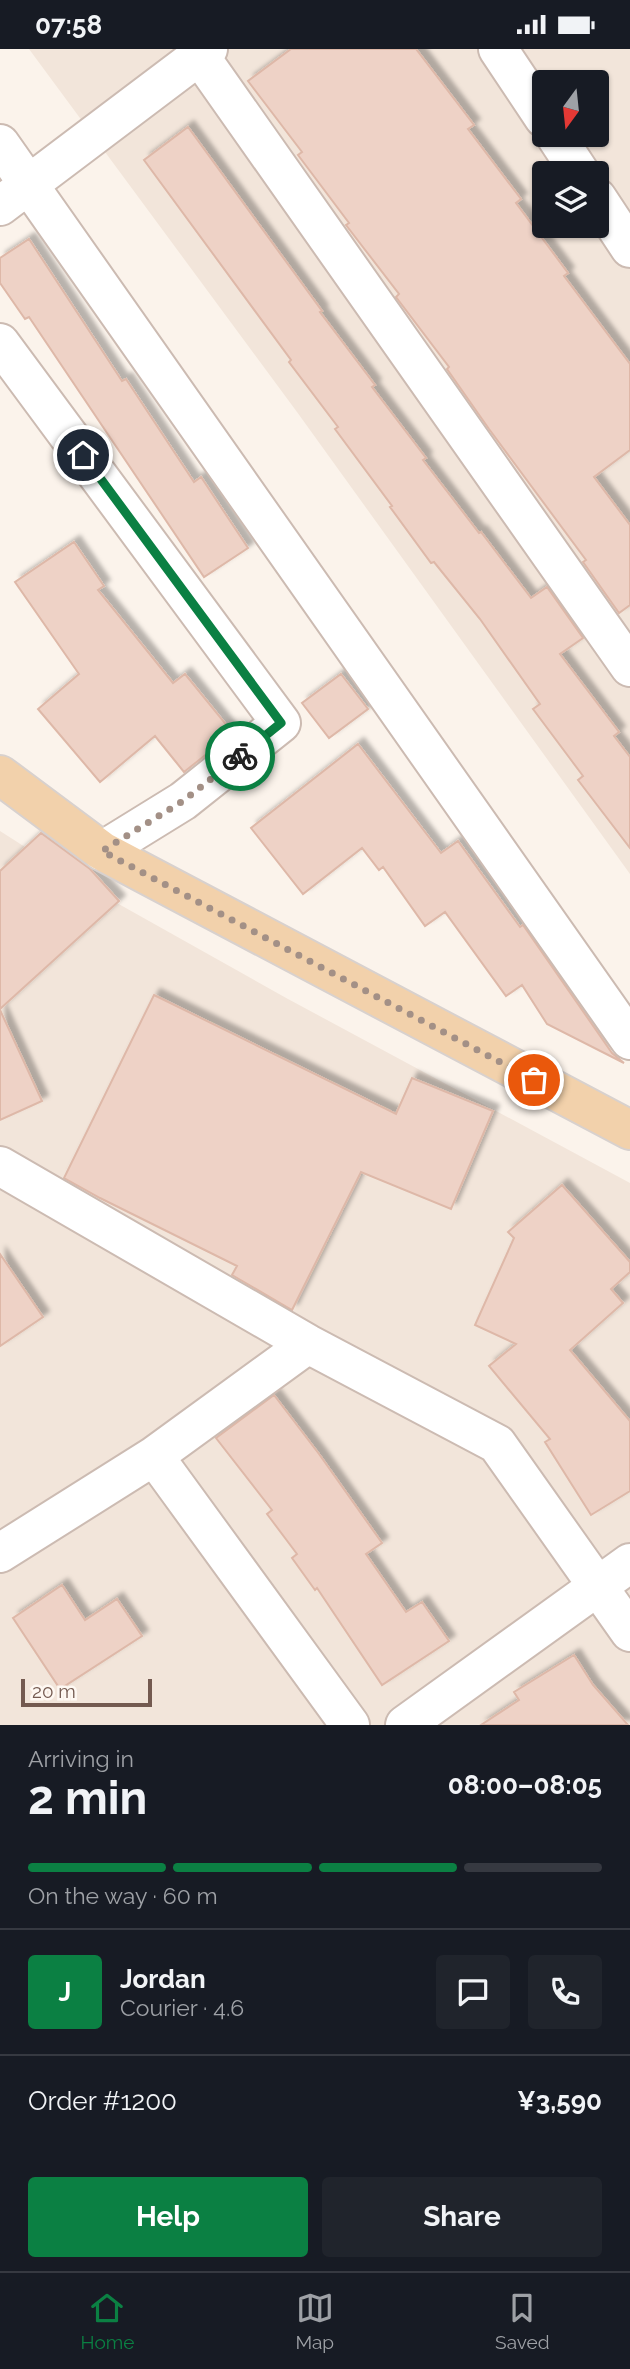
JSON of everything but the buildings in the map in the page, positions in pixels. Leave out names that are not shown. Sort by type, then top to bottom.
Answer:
[{"type":"main road","points":[[0,775],[102,851],[630,1130]]},
{"type":"street","points":[[498,49],[532,100]]},
{"type":"street","points":[[14,196],[204,52],[630,667]]},
{"type":"street","points":[[0,144],[14,196],[630,1040]]},
{"type":"street","points":[[609,216],[630,248]]},
{"type":"street","points":[[0,343],[281,723],[183,801],[102,851]]},
{"type":"street","points":[[0,1166],[308,1344],[497,1444],[630,1632]]},
{"type":"street","points":[[0,1553],[154,1455],[308,1344]]},
{"type":"street","points":[[154,1455],[350,1725]]},
{"type":"street","points":[[405,1725],[630,1563]]},
{"type":"shaded area","points":[[29,49],[630,49],[630,874],[297,412]]},
{"type":"shaded area","points":[[0,831],[83,884],[288,999],[630,1183],[630,1725],[0,1725]]},
{"type":"way so far","points":[[240,756],[183,801],[102,851],[534,1080]]},
{"type":"route","points":[[83,455],[281,723],[240,756]]}]
